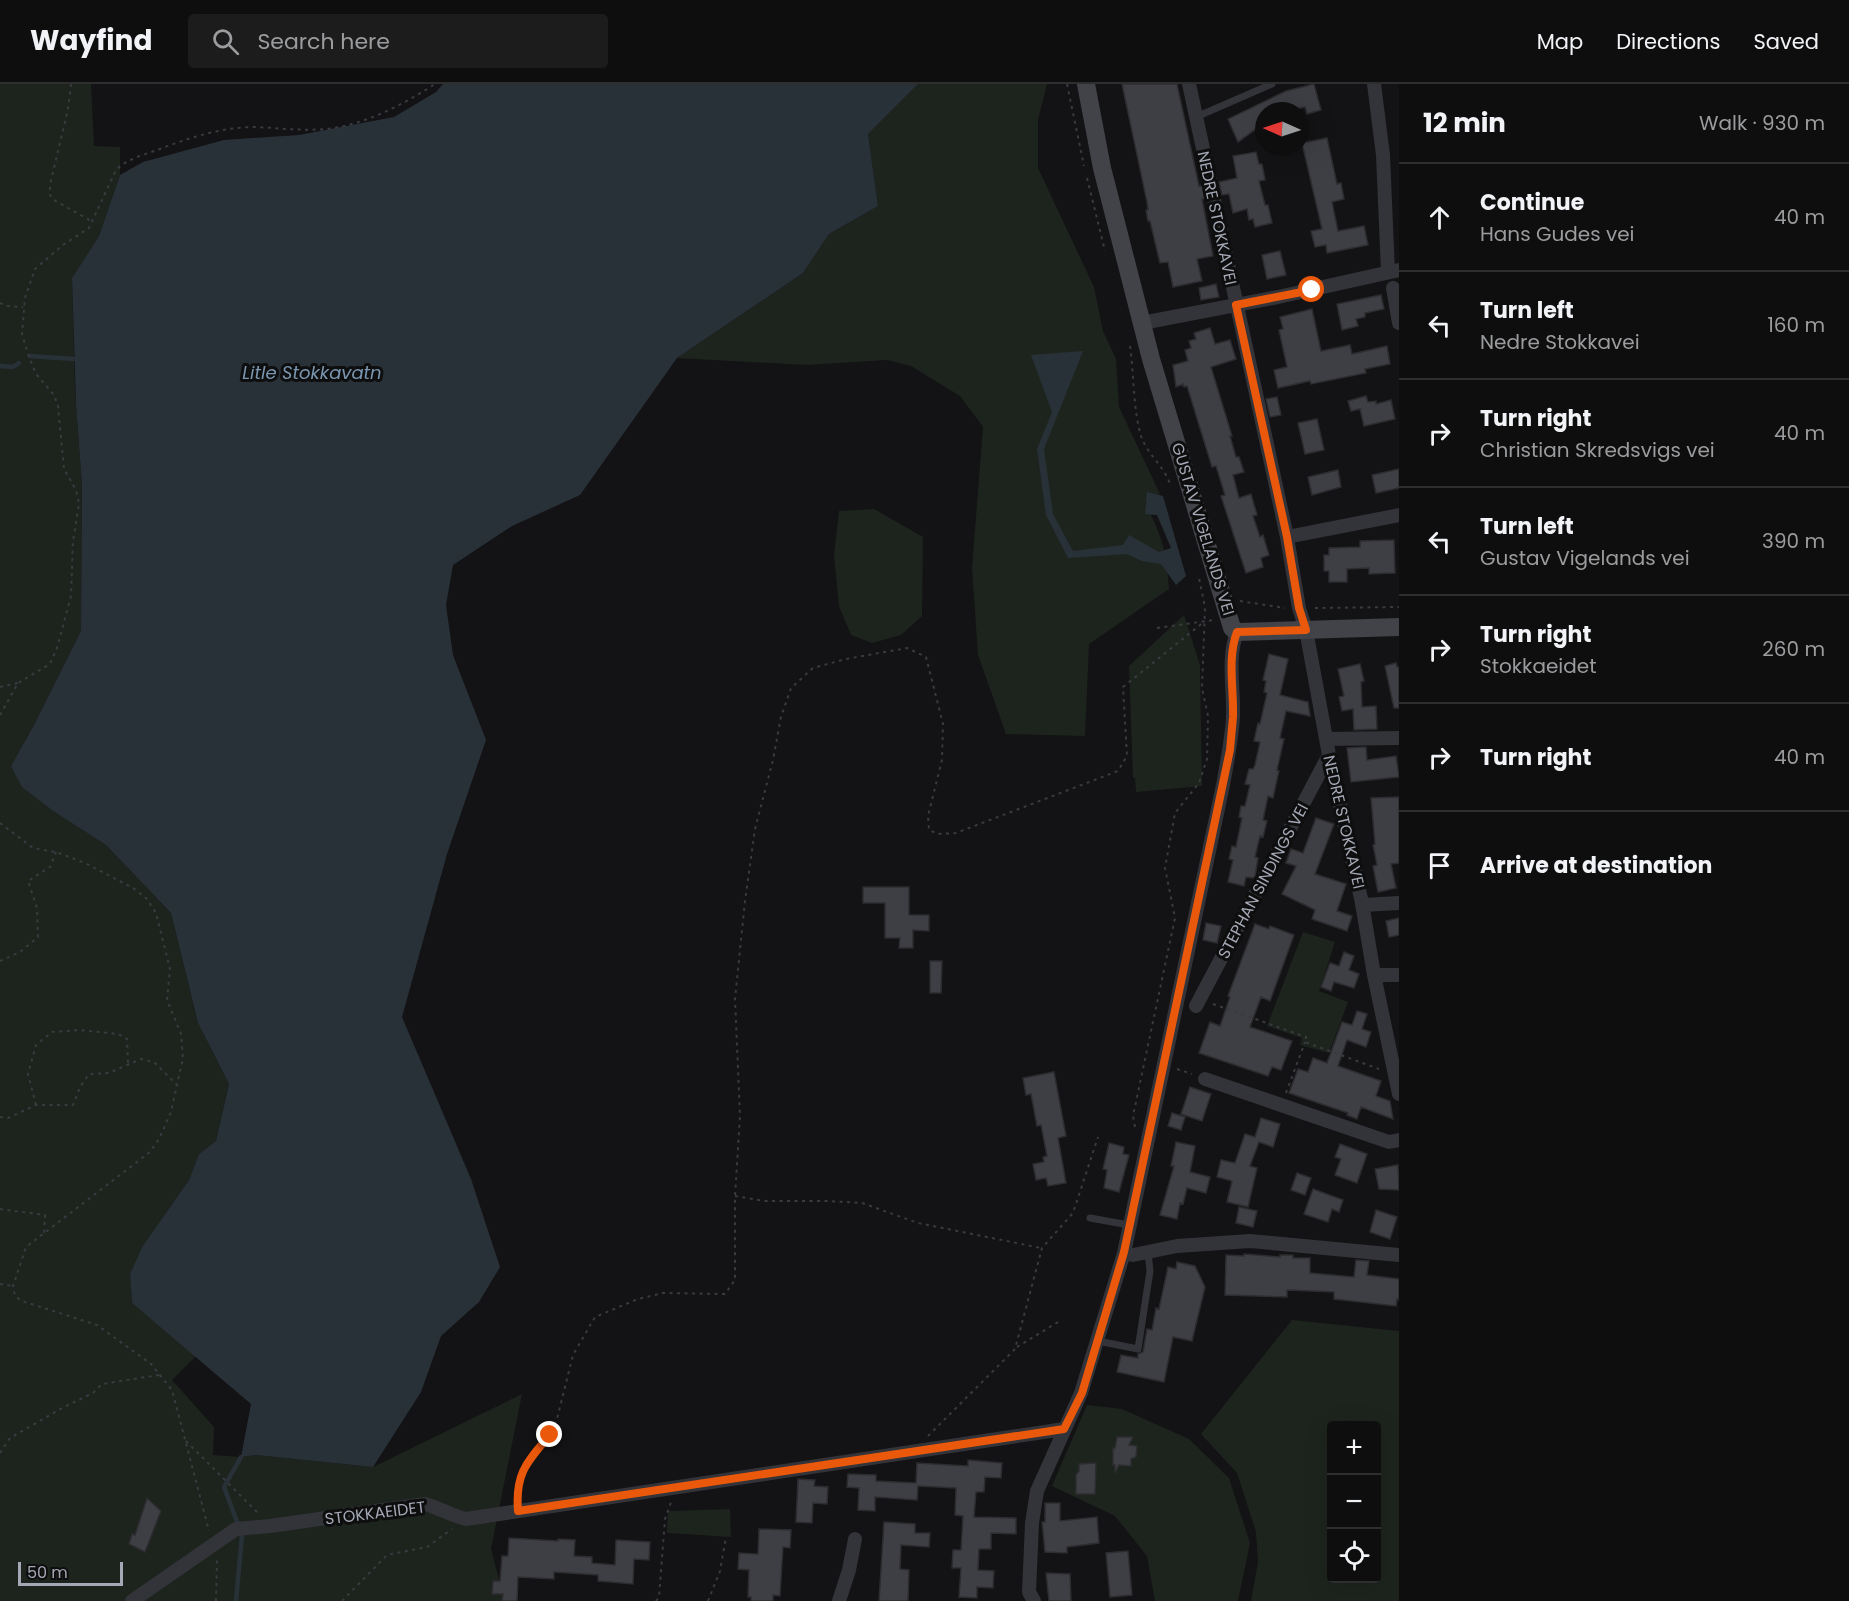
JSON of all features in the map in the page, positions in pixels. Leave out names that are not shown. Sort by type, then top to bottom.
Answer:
[{"type":"main road","name":"GUSTAV VIGELANDS VEI","points":[[1086,84],[1102,168],[1142,323],[1234,617]]},
{"type":"main road","points":[[1234,617],[1306,630],[1399,627]]},
{"type":"street","name":"NEDRE STOKKAVEI","points":[[1189,84],[1287,537],[1299,608],[1306,630],[1329,756],[1362,905],[1399,1094]]},
{"type":"street","points":[[1142,323],[1312,290],[1394,271],[1374,84]]},
{"type":"street","points":[[1393,288],[1399,323]]},
{"type":"street","points":[[1287,537],[1399,515]]},
{"type":"street","name":"GUSTAV VIGELANDS VEI","points":[[1032,1596],[1032,1523],[1037,1491],[1082,1393],[1124,1252],[1225,776],[1233,717],[1234,617]]},
{"type":"street","name":"NEDRE STOKKAVEI","points":[[1326,739],[1399,738]]},
{"type":"street","name":"STEPHAN SINDINGS VEI","points":[[1198,1003],[1329,756]]},
{"type":"street","name":"NEDRE STOKKAVEI","points":[[1362,905],[1399,903]]},
{"type":"street","points":[[1374,975],[1399,975]]},
{"type":"street","points":[[1205,1079],[1389,1142],[1399,1140]]},
{"type":"street","points":[[1124,1252],[1133,1255],[1177,1246],[1250,1241],[1399,1254]]},
{"type":"street","points":[[466,1519],[1064,1429]]},
{"type":"street","name":"STOKKAEIDET","points":[[132,1601],[236,1529],[425,1504],[455,1517],[466,1519]]},
{"type":"street","points":[[839,1601],[849,1570],[855,1539]]},
{"type":"street","points":[[1018,1601],[1032,1596]]},
{"type":"lane","points":[[1196,117],[1272,84]]},
{"type":"lane","points":[[1089,1218],[1129,1225]]},
{"type":"lane","points":[[1098,1341],[1138,1349],[1150,1271],[1148,1252]]},
{"type":"path","points":[[71,84],[68,109],[50,185],[50,195],[54,200],[93,222]]},
{"type":"path","points":[[0,687],[18,683],[50,664],[57,648],[71,596],[73,541],[79,504],[76,490],[64,469],[58,406],[54,395],[36,374],[22,334],[23,307],[34,269],[89,228],[116,170],[122,164],[141,155],[232,128],[313,130],[356,123],[387,111],[435,84]]},
{"type":"path","points":[[1067,84],[1094,213],[1107,256]]},
{"type":"path","points":[[0,303],[23,307]]},
{"type":"path","points":[[1130,345],[1142,437],[1158,465],[1167,475],[1173,491]]},
{"type":"path","points":[[1135,1127],[1133,1116],[1175,918],[1165,868],[1175,813],[1199,783],[1207,759],[1208,716],[1202,688],[1205,607],[1199,577]]},
{"type":"path","points":[[1157,628],[1299,608],[1399,607]]},
{"type":"path","points":[[518,1511],[517,1493],[525,1464],[550,1435],[557,1419],[573,1355],[595,1317],[638,1299],[663,1293],[725,1294],[735,1280],[735,1197],[740,1116],[735,999],[755,829],[773,760],[781,717],[791,688],[813,668],[846,659],[907,648],[926,657],[943,724],[942,760],[928,816],[929,830],[938,834],[956,833],[1118,771],[1127,756],[1124,687],[1205,621]]},
{"type":"path","points":[[0,715],[18,683]]},
{"type":"path","points":[[0,823],[33,848],[56,852],[85,863],[133,888],[147,898],[156,913],[170,969],[167,1000],[182,1034],[183,1058],[171,1112],[159,1140],[150,1152],[27,1247],[13,1286],[15,1296],[22,1301],[97,1325],[151,1364],[172,1390],[217,1558],[216,1601]]},
{"type":"path","points":[[0,961],[20,952],[38,938],[38,908],[28,880],[50,867],[56,852]]},
{"type":"path","points":[[1198,1003],[1306,1037],[1282,1105]]},
{"type":"path","points":[[36,1105],[28,1074],[36,1045],[52,1032],[79,1030],[118,1034],[127,1039],[128,1064]]},
{"type":"path","points":[[1305,1042],[1384,1070],[1394,1068]]},
{"type":"path","points":[[0,1117],[8,1118],[36,1105],[73,1105],[80,1087],[89,1074],[109,1073],[141,1059],[154,1062],[178,1086]]},
{"type":"path","points":[[1175,1068],[1205,1079]]},
{"type":"path","points":[[1015,1349],[1042,1248],[1073,1213],[1098,1137]]},
{"type":"path","points":[[735,1197],[764,1201],[862,1203],[918,1223],[1042,1248]]},
{"type":"path","points":[[0,1209],[45,1215],[44,1234]]},
{"type":"path","points":[[0,1284],[13,1286]]},
{"type":"path","points":[[913,1451],[1015,1349],[1038,1332],[1058,1322]]},
{"type":"path","points":[[0,1453],[10,1438],[93,1393],[102,1384],[159,1375]]},
{"type":"path","points":[[186,1441],[270,1526]]},
{"type":"path","points":[[656,1601],[659,1597],[665,1519],[671,1500],[666,1489]]},
{"type":"path","points":[[342,1601],[387,1555],[427,1546],[466,1519]]},
{"type":"path","points":[[708,1601],[720,1571],[726,1537]]},
{"type":"shaded area","points":[[0,84],[91,84],[94,146],[120,147],[120,175],[99,236],[72,278],[75,391],[82,486],[81,631],[11,766],[56,813],[106,845],[171,913],[198,1023],[229,1084],[216,1141],[199,1154],[189,1180],[142,1247],[130,1274],[132,1303],[196,1356],[172,1380],[214,1427],[213,1455],[241,1457],[256,1455],[373,1467],[522,1394],[491,1549],[505,1601],[0,1601]]},
{"type":"shaded area","points":[[918,84],[1047,84],[1038,120],[1038,168],[1094,287],[1103,331],[1116,359],[1119,407],[1160,494],[1145,503],[1163,544],[1169,589],[1089,644],[1085,736],[1006,734],[978,655],[972,568],[983,427],[960,396],[911,366],[887,360],[806,365],[677,358],[803,273],[829,234],[878,206],[868,134]]},
{"type":"shaded area","points":[[874,509],[923,537],[922,616],[901,635],[872,643],[851,635],[839,606],[834,555],[839,511]]},
{"type":"shaded area","points":[[1184,615],[1200,665],[1202,786],[1136,792],[1135,778],[1133,778],[1129,666]]},
{"type":"shaded area","points":[[1303,932],[1335,942],[1319,991],[1348,1002],[1329,1053],[1300,1045],[1302,1038],[1267,1026]]},
{"type":"shaded area","points":[[1292,1320],[1399,1331],[1399,1601],[1251,1601],[1258,1562],[1256,1532],[1237,1473],[1201,1434]]},
{"type":"shaded area","points":[[1087,1405],[1122,1409],[1189,1439],[1229,1478],[1250,1543],[1238,1601],[1155,1601],[1147,1556],[1115,1516],[1052,1486]]},
{"type":"shaded area","points":[[730,1509],[731,1537],[667,1533],[668,1511]]},
{"type":"water","name":"Litle Stokkavatn","points":[[443,84],[918,84],[868,134],[878,206],[829,234],[803,273],[677,358],[580,495],[512,526],[453,565],[446,605],[453,655],[486,740],[447,854],[402,1017],[471,1179],[500,1267],[479,1302],[441,1336],[421,1392],[373,1467],[256,1455],[241,1457],[251,1404],[132,1303],[130,1274],[142,1247],[189,1180],[199,1154],[216,1141],[229,1084],[198,1023],[171,913],[106,845],[56,813],[22,787],[11,766],[81,631],[82,486],[76,404],[72,278],[99,236],[120,175],[143,162],[224,140],[299,135],[394,117],[436,92]]},
{"type":"water","points":[[1083,351],[1044,449],[1053,514],[1073,551],[1123,545],[1129,535],[1159,552],[1171,548],[1157,515],[1145,514],[1147,492],[1163,496],[1186,576],[1176,585],[1161,564],[1142,561],[1127,554],[1068,558],[1046,515],[1037,449],[1052,412],[1031,355]]},
{"type":"building","points":[[1122,84],[1177,84],[1199,186],[1202,185],[1205,199],[1202,199],[1213,256],[1197,259],[1202,281],[1173,287],[1168,262],[1160,263],[1150,221],[1148,221],[1147,202]]},
{"type":"building","points":[[1314,84],[1321,110],[1309,113],[1309,102],[1263,102],[1286,91]]},
{"type":"building","points":[[1255,106],[1255,130],[1238,142],[1228,119]]},
{"type":"building","points":[[1327,138],[1337,184],[1341,183],[1344,199],[1332,202],[1338,231],[1364,226],[1368,245],[1327,253],[1326,245],[1315,247],[1311,231],[1322,229],[1305,156],[1309,156],[1309,142]]},
{"type":"building","points":[[1255,152],[1259,164],[1262,164],[1265,180],[1259,181],[1272,223],[1255,227],[1253,219],[1249,220],[1247,209],[1233,213],[1229,194],[1222,195],[1219,182],[1237,178],[1233,156]]},
{"type":"building","points":[[1280,251],[1286,275],[1267,279],[1262,255]]},
{"type":"building","points":[[1216,284],[1219,297],[1201,300],[1199,288]]},
{"type":"building","points":[[1381,295],[1384,309],[1365,313],[1365,317],[1356,319],[1358,326],[1342,330],[1337,304]]},
{"type":"building","points":[[1312,309],[1321,351],[1350,345],[1352,354],[1387,346],[1390,364],[1365,369],[1366,373],[1278,388],[1274,370],[1287,367],[1279,330],[1283,329],[1280,317]]},
{"type":"building","points":[[1210,328],[1215,344],[1230,340],[1236,359],[1211,367],[1236,457],[1239,457],[1244,472],[1233,475],[1239,498],[1251,494],[1257,515],[1253,516],[1260,537],[1263,535],[1269,555],[1261,558],[1263,567],[1246,573],[1221,496],[1225,495],[1216,466],[1212,467],[1187,386],[1184,387],[1183,384],[1176,387],[1173,365],[1188,361],[1185,350],[1191,348],[1189,341],[1196,339],[1194,333]]},
{"type":"building","points":[[1366,396],[1368,402],[1376,401],[1376,404],[1391,400],[1395,419],[1364,426],[1360,409],[1351,411],[1348,401]]},
{"type":"building","points":[[1277,397],[1281,415],[1270,417],[1266,399]]},
{"type":"building","points":[[1317,419],[1324,450],[1305,454],[1298,423]]},
{"type":"building","points":[[1399,469],[1399,488],[1376,493],[1372,475]]},
{"type":"building","points":[[1338,470],[1341,487],[1312,495],[1308,477]]},
{"type":"building","points":[[1394,540],[1395,573],[1369,574],[1369,568],[1347,569],[1347,582],[1329,582],[1329,571],[1324,571],[1324,555],[1329,555],[1329,548],[1360,547],[1360,541]]},
{"type":"building","points":[[1269,654],[1288,659],[1280,695],[1308,702],[1310,716],[1286,711],[1280,738],[1284,739],[1277,770],[1279,771],[1273,798],[1268,796],[1263,820],[1267,821],[1263,837],[1260,836],[1255,857],[1258,858],[1255,876],[1246,877],[1244,886],[1228,882],[1233,860],[1229,859],[1232,846],[1236,847],[1242,818],[1239,817],[1241,806],[1245,806],[1250,785],[1245,784],[1249,769],[1253,769],[1255,765],[1260,742],[1254,741],[1267,693],[1264,692],[1266,681],[1263,680]]},
{"type":"building","points":[[1396,663],[1399,667],[1399,708],[1394,708],[1385,666]]},
{"type":"building","points":[[1360,664],[1364,681],[1361,682],[1362,707],[1376,706],[1377,729],[1354,730],[1353,709],[1342,711],[1339,697],[1344,696],[1338,669]]},
{"type":"building","points":[[1366,747],[1367,760],[1396,756],[1399,777],[1351,782],[1347,748]]},
{"type":"building","points":[[1399,797],[1399,863],[1391,864],[1396,888],[1378,892],[1373,866],[1377,865],[1373,845],[1375,844],[1371,798]]},
{"type":"building","points":[[1316,818],[1334,824],[1315,874],[1346,884],[1337,911],[1352,916],[1347,931],[1312,919],[1315,910],[1282,894],[1296,866],[1286,863],[1291,849],[1303,853]]},
{"type":"building","points":[[863,887],[909,887],[909,915],[929,915],[929,931],[913,930],[913,948],[899,948],[900,938],[885,938],[885,903],[863,903]]},
{"type":"building","points":[[1399,918],[1399,935],[1389,937],[1386,921]]},
{"type":"building","points":[[1206,923],[1221,926],[1217,943],[1203,940]]},
{"type":"building","points":[[1255,924],[1269,929],[1270,926],[1294,935],[1270,1001],[1261,997],[1250,1027],[1292,1041],[1281,1070],[1272,1067],[1268,1076],[1199,1053],[1210,1022],[1220,1026],[1230,997],[1228,996]]},
{"type":"building","points":[[1344,952],[1354,956],[1349,970],[1359,974],[1354,988],[1334,982],[1331,991],[1321,987],[1330,963],[1339,966]]},
{"type":"building","points":[[930,961],[942,961],[941,993],[930,993]]},
{"type":"building","points":[[1357,1011],[1367,1014],[1362,1029],[1371,1032],[1366,1047],[1347,1040],[1338,1066],[1381,1081],[1376,1096],[1390,1101],[1393,1119],[1361,1107],[1357,1119],[1347,1115],[1348,1113],[1289,1093],[1298,1069],[1308,1072],[1313,1058],[1327,1063],[1342,1022],[1352,1025]]},
{"type":"building","points":[[1054,1072],[1066,1136],[1058,1138],[1066,1183],[1048,1186],[1046,1178],[1036,1180],[1033,1164],[1044,1162],[1043,1157],[1047,1156],[1041,1125],[1037,1126],[1031,1094],[1026,1095],[1023,1078]]},
{"type":"building","points":[[1190,1087],[1211,1094],[1202,1121],[1181,1114]]},
{"type":"building","points":[[1172,1113],[1185,1117],[1181,1130],[1168,1126]]},
{"type":"building","points":[[1261,1118],[1280,1124],[1273,1147],[1259,1142],[1250,1166],[1257,1168],[1248,1207],[1227,1202],[1232,1181],[1217,1177],[1221,1160],[1235,1163],[1245,1134],[1255,1137]]},
{"type":"building","points":[[1176,1142],[1195,1146],[1190,1172],[1210,1177],[1206,1193],[1187,1188],[1183,1204],[1180,1203],[1177,1219],[1160,1215],[1174,1166],[1171,1166]]},
{"type":"building","points":[[1109,1143],[1124,1147],[1123,1154],[1129,1155],[1119,1192],[1104,1188],[1107,1170],[1103,1169]]},
{"type":"building","points":[[1340,1144],[1367,1154],[1357,1183],[1335,1175],[1341,1159],[1335,1157]]},
{"type":"building","points":[[1398,1165],[1399,1190],[1379,1189],[1375,1169]]},
{"type":"building","points":[[1297,1173],[1311,1178],[1305,1195],[1291,1190]]},
{"type":"building","points":[[1313,1189],[1343,1200],[1339,1212],[1332,1209],[1328,1222],[1304,1214]]},
{"type":"building","points":[[1239,1207],[1257,1211],[1253,1227],[1236,1223]]},
{"type":"building","points":[[1376,1210],[1397,1217],[1390,1239],[1370,1232]]},
{"type":"building","points":[[1244,1254],[1280,1257],[1280,1255],[1293,1255],[1293,1258],[1310,1258],[1310,1273],[1354,1277],[1356,1260],[1369,1261],[1367,1275],[1399,1279],[1399,1300],[1397,1299],[1396,1306],[1334,1299],[1334,1292],[1287,1290],[1287,1297],[1225,1295],[1226,1255],[1244,1256]]},
{"type":"building","points":[[1177,1262],[1195,1266],[1205,1287],[1192,1341],[1173,1337],[1164,1382],[1117,1372],[1121,1355],[1138,1358],[1138,1354],[1143,1352],[1147,1329],[1152,1330],[1156,1308],[1159,1309],[1168,1267],[1176,1269]]},
{"type":"building","points":[[1117,1437],[1133,1437],[1129,1445],[1137,1446],[1136,1457],[1131,1459],[1131,1466],[1119,1465],[1115,1473],[1113,1448],[1115,1448]]},
{"type":"building","points":[[968,1460],[1002,1463],[1001,1478],[985,1477],[984,1492],[976,1492],[974,1517],[1016,1518],[1016,1534],[991,1533],[991,1549],[979,1549],[978,1570],[994,1571],[993,1588],[977,1587],[977,1598],[959,1597],[961,1568],[952,1568],[953,1550],[961,1550],[963,1516],[955,1515],[956,1488],[918,1486],[917,1500],[875,1497],[875,1511],[858,1510],[859,1488],[847,1487],[848,1474],[876,1475],[876,1481],[916,1483],[917,1463],[968,1466]]},
{"type":"building","points":[[1096,1463],[1095,1494],[1076,1494],[1076,1475],[1079,1471],[1079,1464]]},
{"type":"building","points":[[798,1479],[815,1480],[814,1486],[828,1487],[827,1504],[813,1503],[812,1523],[796,1522]]},
{"type":"building","points":[[147,1498],[161,1511],[145,1552],[129,1544],[132,1534],[135,1535]]},
{"type":"building","points":[[1045,1503],[1060,1503],[1060,1521],[1097,1517],[1099,1543],[1067,1547],[1067,1553],[1045,1552],[1042,1522],[1045,1522]]},
{"type":"building","points":[[884,1522],[915,1524],[915,1533],[930,1533],[929,1547],[901,1545],[900,1569],[909,1570],[908,1601],[879,1601]]},
{"type":"building","points":[[759,1529],[791,1530],[790,1548],[783,1547],[780,1596],[773,1595],[773,1601],[751,1601],[751,1597],[748,1597],[749,1570],[738,1569],[739,1553],[758,1554]]},
{"type":"building","points":[[509,1538],[575,1540],[574,1556],[592,1557],[592,1563],[615,1565],[616,1540],[650,1542],[649,1560],[634,1559],[633,1584],[598,1581],[598,1575],[554,1572],[554,1579],[518,1577],[517,1601],[502,1601],[503,1594],[492,1594],[493,1581],[500,1581],[502,1556],[508,1556]]},
{"type":"building","points":[[1128,1551],[1132,1595],[1110,1597],[1106,1553]]},
{"type":"building","points":[[1046,1573],[1070,1574],[1071,1601],[1049,1601]]},
{"type":"waterway","points":[[30,356],[74,359]]},
{"type":"waterway","points":[[0,366],[13,367],[19,363]]},
{"type":"waterway","points":[[236,1601],[242,1535],[224,1487],[241,1457]]},
{"type":"route","points":[[550,1435],[525,1464],[517,1493],[518,1511],[1064,1429],[1082,1393],[1110,1302],[1124,1252],[1151,1129],[1230,750],[1235,638],[1237,632],[1306,630],[1299,608],[1287,537],[1236,305],[1312,290]]}]
